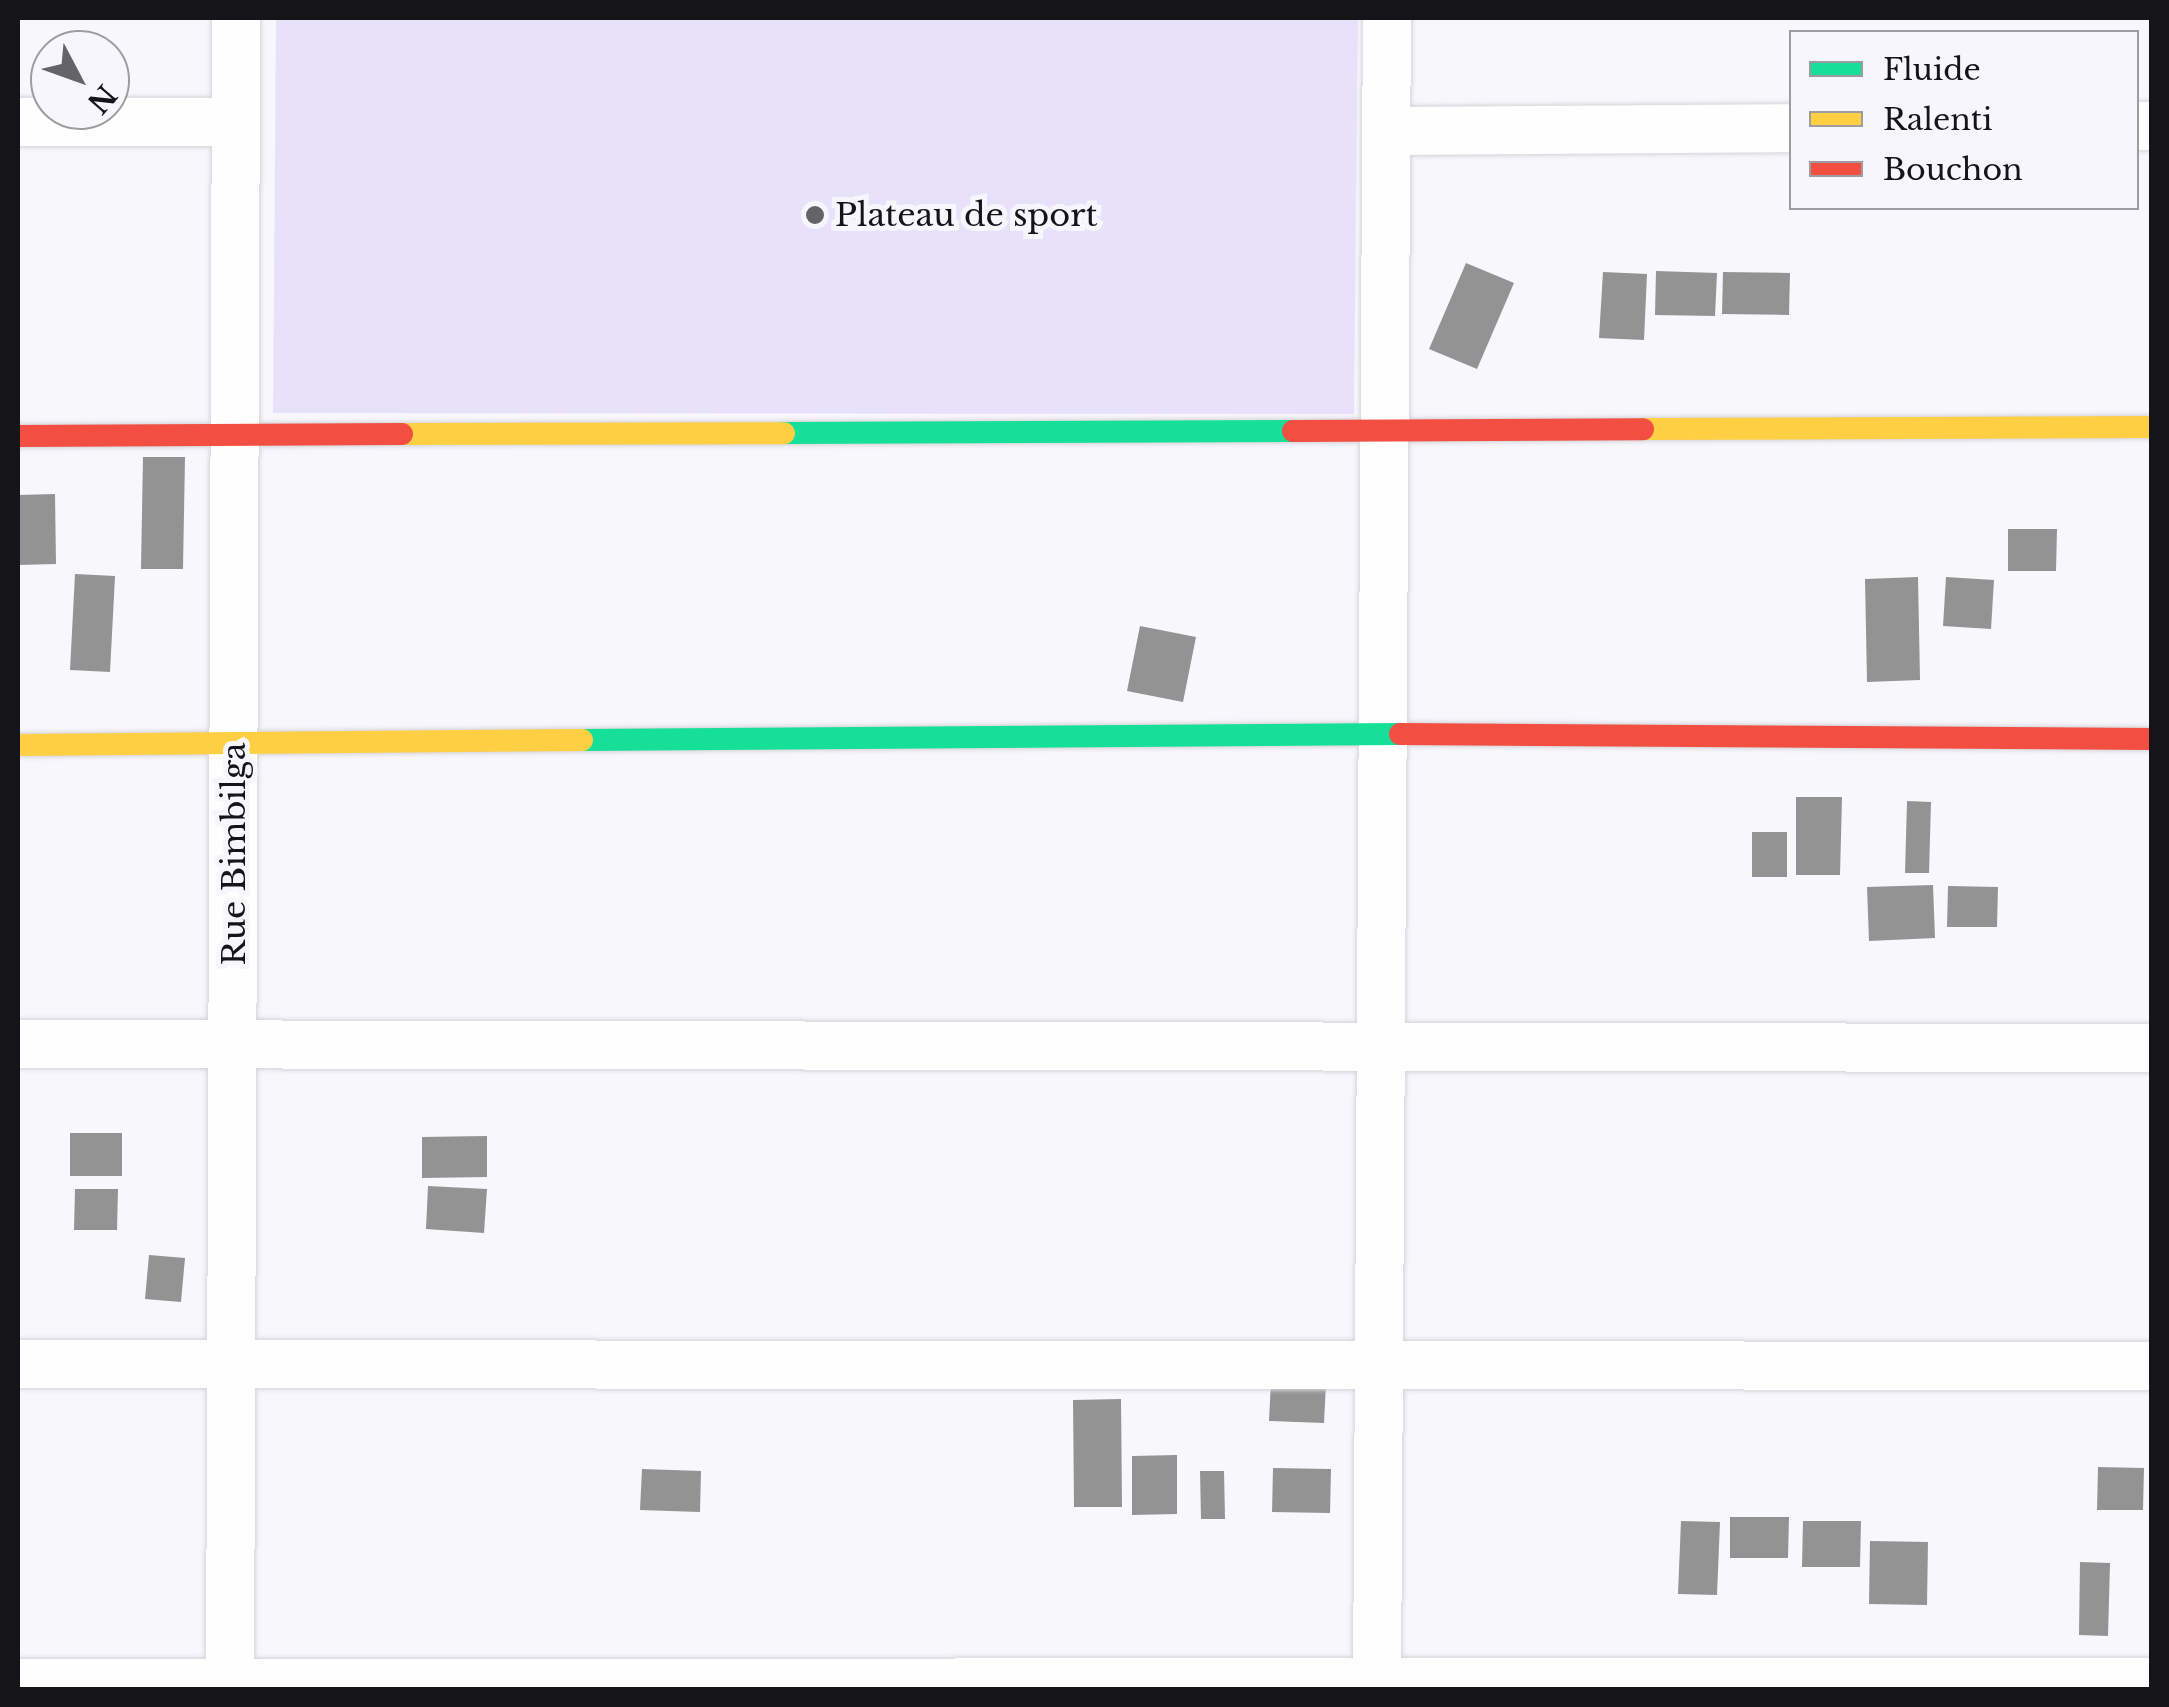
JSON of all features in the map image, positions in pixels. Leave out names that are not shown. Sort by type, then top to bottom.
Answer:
[{"type":"street","name":"Rue Bimbilga","points":[[230,1684],[236,18]]},
{"type":"street","points":[[1377,1687],[1387,18]]},
{"type":"street","points":[[18,122],[235,122]]},
{"type":"street","points":[[1386,131],[1789,128]]},
{"type":"street","points":[[18,436],[2152,427]]},
{"type":"street","points":[[18,746],[235,749],[1382,734],[2152,739]]},
{"type":"street","points":[[18,1044],[1379,1052],[2152,1048]]},
{"type":"street","points":[[18,1364],[2152,1366]]},
{"type":"street","points":[[18,1684],[1377,1687],[2152,1682]]},
{"type":"shaded area","name":"Plateau de sport","points":[[276,18],[1358,18],[1354,414],[273,413]]},
{"type":"building","points":[[1466,263],[1514,283],[1477,369],[1429,349]]},
{"type":"building","points":[[1656,271],[1717,273],[1715,316],[1655,315]]},
{"type":"building","points":[[1603,272],[1647,274],[1644,340],[1599,338]]},
{"type":"building","points":[[1723,272],[1790,273],[1789,315],[1722,314]]},
{"type":"building","points":[[143,457],[185,457],[183,569],[141,569]]},
{"type":"building","points":[[55,494],[56,564],[18,565],[18,495]]},
{"type":"building","points":[[2008,529],[2057,529],[2056,571],[2008,571]]},
{"type":"building","points":[[75,574],[115,576],[110,672],[70,670]]},
{"type":"building","points":[[1918,577],[1920,680],[1867,682],[1865,579]]},
{"type":"building","points":[[1946,577],[1994,580],[1991,629],[1943,626]]},
{"type":"building","points":[[1140,626],[1196,637],[1183,702],[1127,691]]},
{"type":"building","points":[[1796,797],[1842,797],[1840,875],[1796,875]]},
{"type":"building","points":[[1907,801],[1931,802],[1929,873],[1905,873]]},
{"type":"building","points":[[1752,832],[1787,832],[1787,877],[1752,877]]},
{"type":"building","points":[[1933,885],[1935,938],[1869,941],[1867,887]]},
{"type":"building","points":[[1948,886],[1998,887],[1997,927],[1947,927]]},
{"type":"building","points":[[70,1133],[122,1133],[122,1176],[70,1176]]},
{"type":"building","points":[[487,1136],[487,1177],[422,1178],[422,1137]]},
{"type":"building","points":[[428,1186],[487,1189],[484,1233],[426,1229]]},
{"type":"building","points":[[75,1189],[118,1189],[117,1230],[74,1230]]},
{"type":"building","points":[[149,1255],[185,1258],[181,1302],[145,1299]]},
{"type":"building","points":[[1271,1381],[1326,1383],[1324,1423],[1269,1421]]},
{"type":"building","points":[[1121,1399],[1122,1507],[1074,1507],[1073,1400]]},
{"type":"building","points":[[1177,1455],[1177,1514],[1132,1515],[1132,1456]]},
{"type":"building","points":[[2098,1467],[2144,1468],[2143,1510],[2097,1510]]},
{"type":"building","points":[[1273,1468],[1331,1469],[1330,1513],[1272,1512]]},
{"type":"building","points":[[642,1469],[701,1471],[700,1512],[640,1510]]},
{"type":"building","points":[[1200,1471],[1224,1471],[1225,1519],[1201,1519]]},
{"type":"building","points":[[1730,1517],[1789,1517],[1788,1558],[1730,1558]]},
{"type":"building","points":[[1681,1521],[1720,1522],[1717,1595],[1678,1594]]},
{"type":"building","points":[[1803,1521],[1861,1521],[1860,1567],[1802,1567]]},
{"type":"building","points":[[1870,1541],[1928,1542],[1927,1605],[1869,1604]]},
{"type":"building","points":[[2080,1562],[2110,1563],[2108,1636],[2079,1635]]},
{"type":"traffic: fast","points":[[784,433],[1293,431]]},
{"type":"traffic: fast","points":[[582,740],[1400,734]]},
{"type":"traffic: slow","points":[[1643,429],[2152,427]]},
{"type":"traffic: slow","points":[[402,434],[784,433]]},
{"type":"traffic: slow","points":[[18,745],[582,740]]},
{"type":"traffic: jam","points":[[1293,431],[1643,429]]},
{"type":"traffic: jam","points":[[18,436],[402,434]]},
{"type":"traffic: jam","points":[[1400,734],[2152,739]]},
{"type":"place","name":"Plateau de sport","points":[[815,215]]}]
